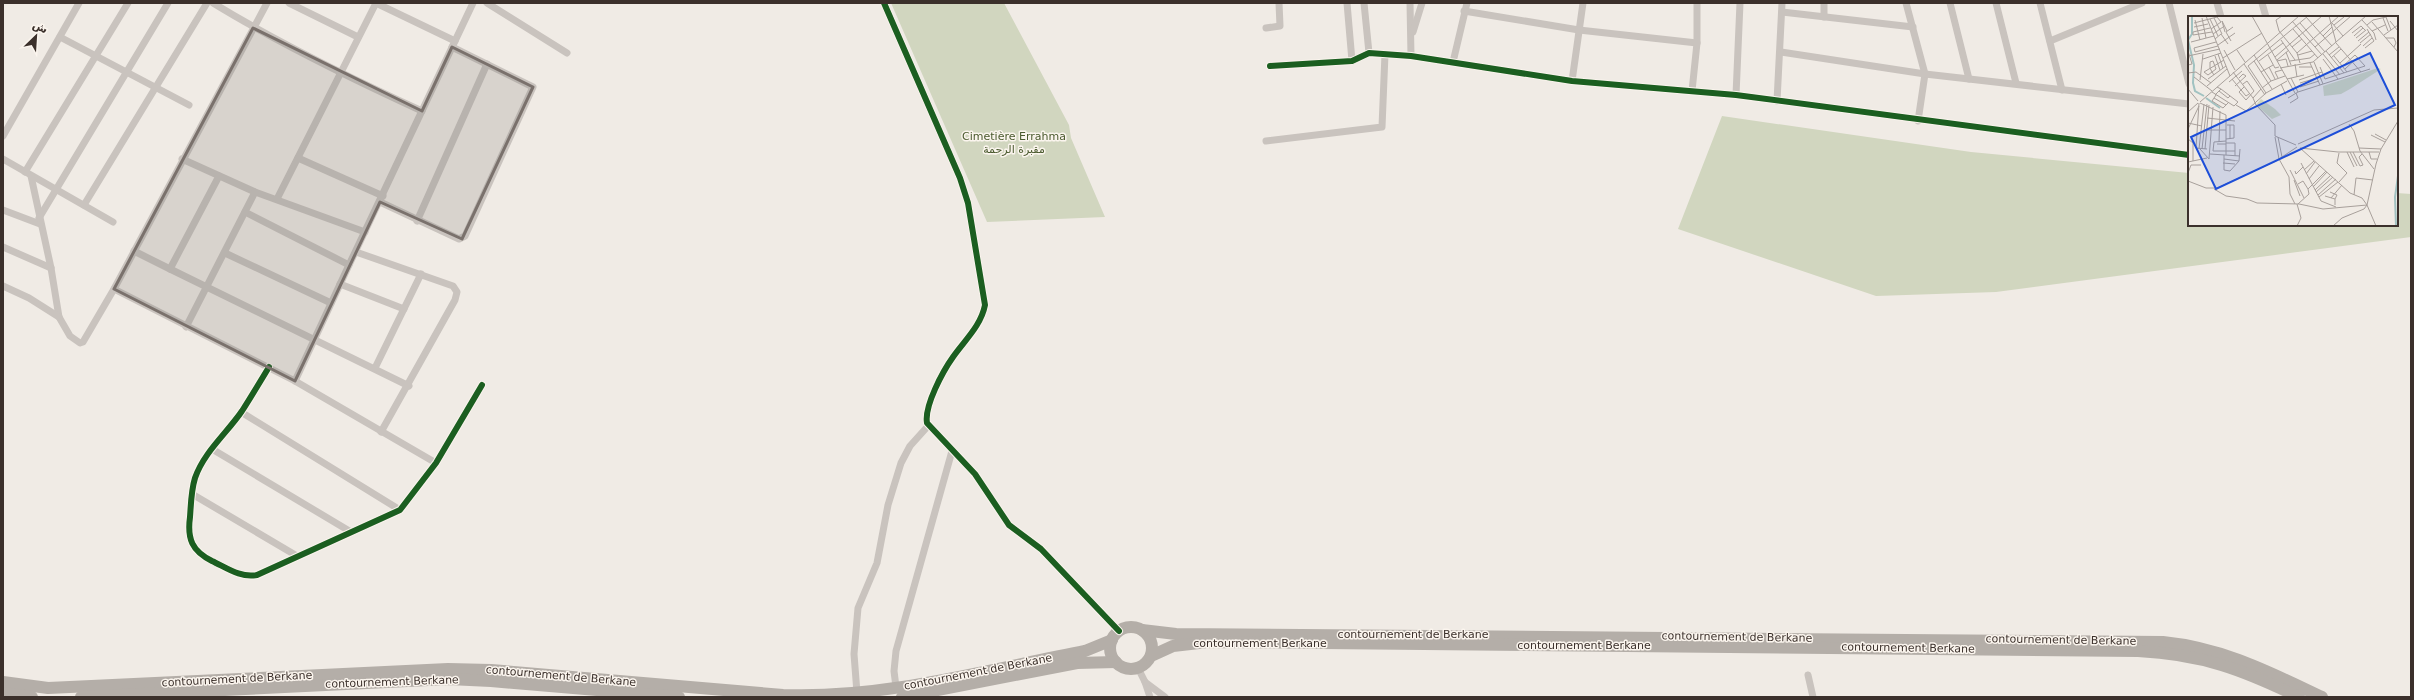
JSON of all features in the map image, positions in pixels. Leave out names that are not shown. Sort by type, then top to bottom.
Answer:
[{"type":"highway","points":[[899,692],[1077,663],[1116,662],[1126,668],[1138,668],[1148,661],[1151,656],[1152,644],[1142,630],[1130,627],[1116,636],[1111,652],[1116,662]]},
{"type":"highway","name":"contournement de Berkane","points":[[1142,630],[1176,634],[2163,642],[2200,647],[2236,657],[2322,697]]},
{"type":"highway","name":"contournement de Berkane","points":[[3,682],[48,688],[448,668],[491,670],[783,695],[899,692],[1085,651],[1116,636]]},
{"type":"highway","name":"contournement Berkane","points":[[1151,656],[1172,646],[1208,642],[2138,651],[2185,655],[2209,660],[2232,667],[2299,697]]},
{"type":"highway","name":"contournement Berkane","points":[[81,697],[449,679],[679,697]]},
{"type":"highway","points":[[3,693],[32,697]]},
{"type":"street","points":[[3,136],[79,3]]},
{"type":"street","points":[[128,3],[95,56],[28,174],[51,268],[59,317],[70,336],[80,343],[83,342],[114,289],[182,159],[267,3]]},
{"type":"street","points":[[40,221],[56,189],[168,3]]},
{"type":"street","points":[[84,205],[207,3]]},
{"type":"street","points":[[213,3],[253,28],[341,73],[422,111]]},
{"type":"street","points":[[289,3],[358,37]]},
{"type":"street","points":[[277,199],[376,3],[454,44],[487,64],[530,84],[532,90],[465,236],[458,239],[417,221],[381,199],[298,158]]},
{"type":"street","points":[[295,381],[473,3]]},
{"type":"street","points":[[487,3],[567,53]]},
{"type":"street","points":[[884,3],[960,178],[968,203],[985,305],[980,321],[952,359],[932,397],[926,420],[928,426],[979,479],[1009,525],[1041,549],[1116,636]]},
{"type":"street","points":[[1266,28],[1280,26],[1279,3]]},
{"type":"street","points":[[1347,3],[1352,61]]},
{"type":"street","points":[[1364,3],[1368,53]]},
{"type":"street","points":[[1410,3],[1412,36],[1411,56]]},
{"type":"street","points":[[1412,36],[1422,3]]},
{"type":"street","points":[[1453,62],[1467,3]]},
{"type":"street","points":[[1572,81],[1583,3]]},
{"type":"street","points":[[1692,91],[1698,42],[1697,3]]},
{"type":"street","points":[[1736,95],[1740,3]]},
{"type":"street","points":[[1777,101],[1781,52],[1782,3]]},
{"type":"street","points":[[1824,3],[1824,17]]},
{"type":"street","points":[[1906,3],[1925,74],[1918,121]]},
{"type":"street","points":[[1950,3],[1969,79]]},
{"type":"street","points":[[1996,3],[2016,83]]},
{"type":"street","points":[[2040,3],[2062,90]]},
{"type":"street","points":[[2050,41],[2142,3]]},
{"type":"street","points":[[2169,3],[2188,80]]},
{"type":"street","points":[[2218,3],[2221,16]]},
{"type":"street","points":[[2262,3],[2266,16]]},
{"type":"street","points":[[1464,11],[1579,30],[1698,42]]},
{"type":"street","points":[[1782,12],[1913,27]]},
{"type":"street","points":[[60,37],[189,105]]},
{"type":"street","points":[[1781,52],[1925,74],[2016,83],[2062,90],[2188,104]]},
{"type":"street","points":[[1270,66],[1352,61],[1368,53],[1411,56],[1572,81],[1736,95],[1918,121],[2188,155]]},
{"type":"street","points":[[1266,141],[1382,127],[1385,54]]},
{"type":"street","points":[[417,221],[487,64]]},
{"type":"street","points":[[3,159],[113,222]]},
{"type":"street","points":[[182,159],[256,192],[365,232]]},
{"type":"street","points":[[170,269],[220,176]]},
{"type":"street","points":[[186,327],[256,192]]},
{"type":"street","points":[[3,210],[40,221]]},
{"type":"street","points":[[245,212],[349,265]]},
{"type":"street","points":[[3,247],[51,268]]},
{"type":"street","points":[[134,251],[409,386]]},
{"type":"street","points":[[356,252],[453,286],[457,292],[455,300],[409,386],[381,432]]},
{"type":"street","points":[[225,253],[331,303]]},
{"type":"street","points":[[375,368],[420,274]]},
{"type":"street","points":[[340,284],[404,309]]},
{"type":"street","points":[[3,286],[29,298],[59,317]]},
{"type":"street","points":[[114,289],[186,327],[295,381],[436,463]]},
{"type":"street","points":[[268,367],[241,412],[212,448],[195,478],[192,494],[189,539],[193,548],[202,556],[240,575],[257,575],[400,510],[436,463],[482,385]]},
{"type":"street","points":[[241,412],[400,510]]},
{"type":"street","points":[[857,693],[854,654],[858,608],[877,563],[888,505],[901,463],[910,446],[928,426]]},
{"type":"street","points":[[212,448],[351,532]]},
{"type":"street","points":[[899,692],[894,670],[896,650],[952,451]]},
{"type":"street","points":[[192,494],[297,556]]},
{"type":"street","points":[[1138,668],[1146,682],[1150,697]]},
{"type":"street","points":[[1808,675],[1813,697]]},
{"type":"street","points":[[1146,682],[1165,697]]},
{"type":"highlighted area","points":[[253,28],[422,111],[452,47],[533,87],[462,239],[380,202],[295,381],[114,289]]},
{"type":"green space","name":"Cimetière Errahma مقبرة الرحمة","points":[[891,3],[1004,3],[1069,125],[1071,138],[1105,217],[987,222]]},
{"type":"green space","points":[[1722,116],[1971,152],[2188,173],[2188,226],[2398,226],[2398,193],[2411,194],[2411,237],[1996,292],[1876,296],[1678,229]]},
{"type":"cycle path","points":[[884,3],[960,178],[968,203],[985,305],[980,320],[972,333],[953,357],[935,389],[928,407],[927,423],[975,474],[1009,525],[1041,549],[1119,631]]},
{"type":"cycle path","points":[[1270,66],[1352,61],[1369,53],[1411,56],[1572,81],[1736,95],[2188,155]]},
{"type":"cycle path","points":[[269,367],[242,411],[210,451],[199,469],[195,478],[192,493],[189,525],[192,544],[200,553],[234,572],[251,576],[257,575],[400,510],[436,463],[482,385]]}]
